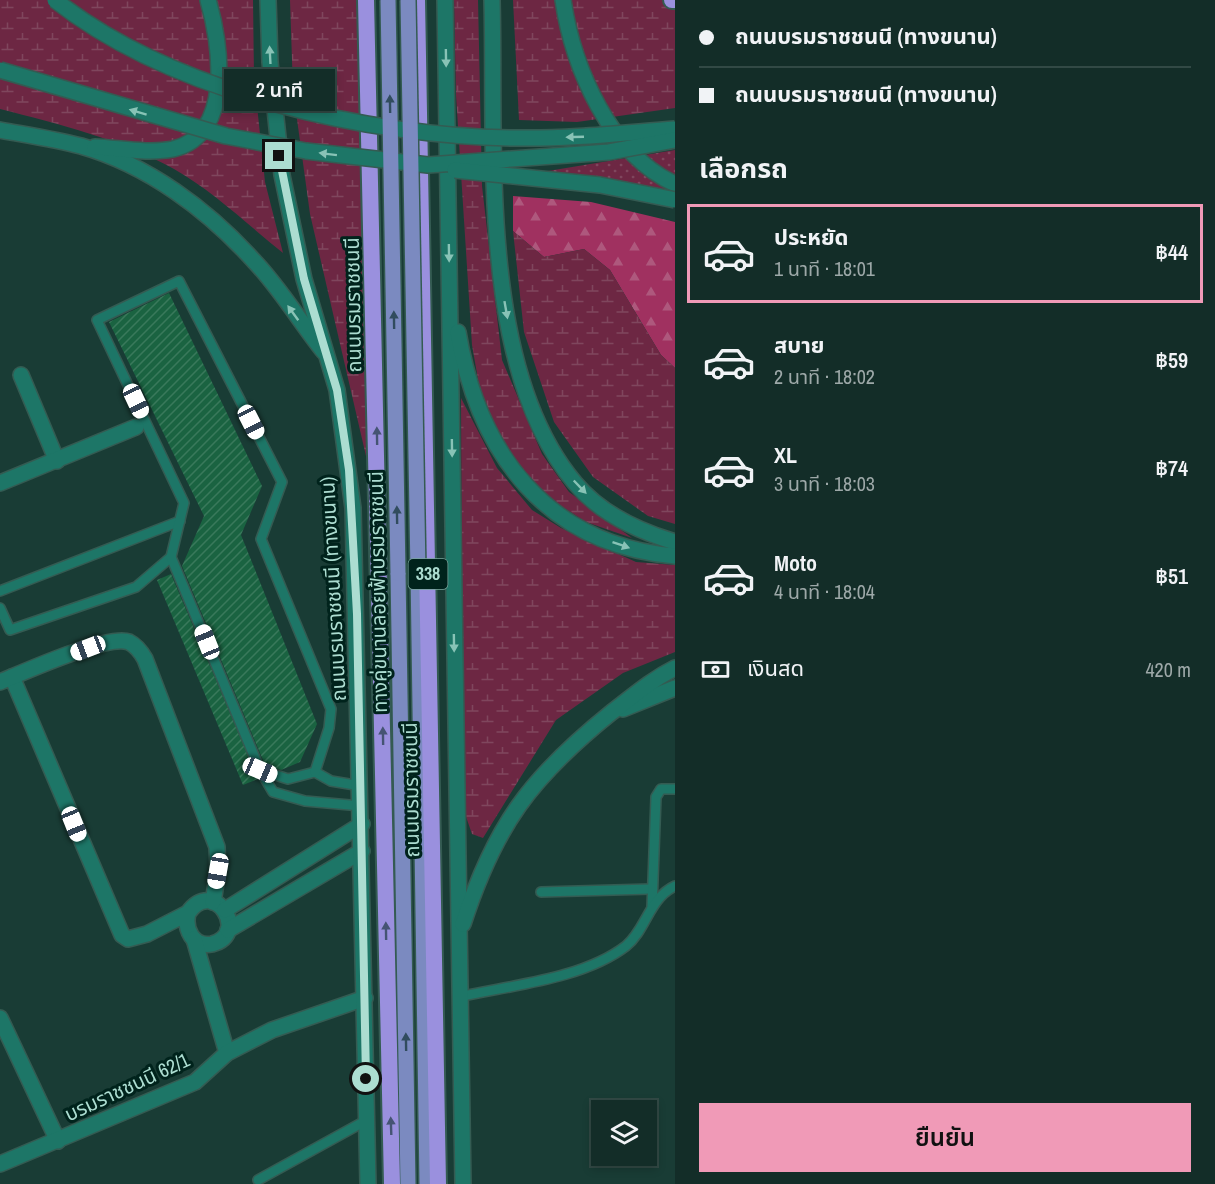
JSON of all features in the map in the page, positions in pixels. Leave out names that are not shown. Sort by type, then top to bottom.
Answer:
[{"type":"highway","name":"ถนนบรมราชชนนี","points":[[366,0],[392,1184]]},
{"type":"highway","name":"ถนนบรมราชชนนี","points":[[417,0],[438,1184]]},
{"type":"highway","points":[[418,80],[428,0]]},
{"type":"main road","points":[[55,0],[94,28],[159,63],[253,96],[334,117],[432,133],[516,138],[584,136],[675,129]]},
{"type":"main road","points":[[0,130],[83,146],[158,150],[180,146],[198,134],[212,116],[218,96],[218,63],[208,0]]},
{"type":"main road","name":"ถนนบรมราชชนนี (ทางขนาน)","points":[[268,0],[270,62],[282,175],[304,279],[329,359],[343,429],[353,508],[362,824],[367,1120],[365,1183]]},
{"type":"main road","name":"ทางคู่ขนานลอยฟ้าบรมราชชนนี","points":[[388,0],[408,1184]]},
{"type":"main road","name":"ทางคู่ขนานลอยฟ้าบรมราชชนนี","points":[[408,0],[427,1184]]},
{"type":"main road","name":"338","points":[[445,0],[463,1184]]},
{"type":"main road","points":[[492,0],[496,230],[513,349],[527,395],[542,433],[576,484],[620,520],[675,542]]},
{"type":"main road","points":[[563,0],[585,76],[602,114],[639,161],[658,176],[675,184]]},
{"type":"main road","points":[[0,70],[226,136],[306,151],[428,165],[482,174],[600,185],[675,200]]},
{"type":"main road","points":[[428,165],[609,152],[675,140]]},
{"type":"main road","points":[[83,146],[134,167],[179,194],[213,219],[256,262],[329,359]]},
{"type":"main road","points":[[449,285],[467,379],[476,408],[499,452],[519,479],[544,502],[590,533],[639,551],[675,556]]},
{"type":"main road","points":[[21,375],[57,461]]},
{"type":"main road","points":[[0,483],[136,427]]},
{"type":"main road","points":[[194,939],[207,944],[213,943],[225,936],[228,930],[228,916],[219,906],[218,847],[145,659],[137,646],[128,642],[107,641],[6,679],[122,934],[128,939],[136,938],[189,913],[198,903],[219,906],[362,824]]},
{"type":"main road","points":[[458,938],[475,886],[496,839],[522,800],[552,763],[638,690],[675,668]]},
{"type":"main road","points":[[611,713],[675,688]]},
{"type":"main road","points":[[228,930],[362,851]]},
{"type":"main road","points":[[189,913],[187,928],[194,939],[227,1053]]},
{"type":"main road","name":"บรมราชชนนี 62/1","points":[[0,1164],[195,1082],[227,1053],[293,1022],[365,998]]},
{"type":"main road","points":[[0,1018],[58,1141]]},
{"type":"lane","points":[[0,608],[10,630],[136,586],[171,557],[184,503],[97,320],[179,281],[282,482],[261,539],[331,709],[329,728],[315,772]]},
{"type":"lane","points":[[0,591],[180,521]]},
{"type":"lane","points":[[171,557],[260,770],[273,792],[305,801],[361,806]]},
{"type":"lane","points":[[260,770],[288,779],[315,772],[331,781],[361,786]]},
{"type":"lane","points":[[652,907],[656,797],[661,789],[675,789]]},
{"type":"lane","points":[[459,997],[588,968],[628,944],[652,907],[668,889],[675,886]]},
{"type":"lane","points":[[542,892],[651,889]]},
{"type":"lane","points":[[258,1180],[367,1120]]},
{"type":"green space","points":[[0,0],[253,0],[254,77],[265,182],[283,253],[203,187],[153,158],[89,133],[0,109]]},
{"type":"green space","points":[[290,0],[363,0],[372,482],[310,214],[293,90]]},
{"type":"green space","points":[[454,0],[478,0],[482,186],[502,360],[542,454],[569,492],[632,538],[586,522],[547,497],[512,460],[482,402],[472,345],[456,95]]},
{"type":"green space","points":[[513,0],[675,0],[675,108],[577,122],[519,120]]},
{"type":"green space","points":[[675,150],[675,196],[548,171]]},
{"type":"green space","points":[[513,196],[591,202],[675,222],[675,368],[661,355],[610,270],[584,249],[544,257],[513,231]]},
{"type":"green space","points":[[513,231],[544,257],[584,249],[610,270],[661,355],[675,368],[675,524],[648,516],[593,477],[554,422],[524,332]]},
{"type":"green space","points":[[461,398],[497,468],[532,510],[561,528],[636,562],[675,565],[675,652],[623,673],[556,720],[483,838],[472,834],[463,808]]},
{"type":"building","points":[[169,293],[262,486],[241,535],[317,724],[300,762],[281,770],[265,765],[182,566],[204,516],[109,322]]},
{"type":"building","points":[[171,574],[258,779],[243,785],[157,580]]},
{"type":"route","points":[[279,156],[304,279],[337,390],[353,508],[362,824],[366,1079]]}]
